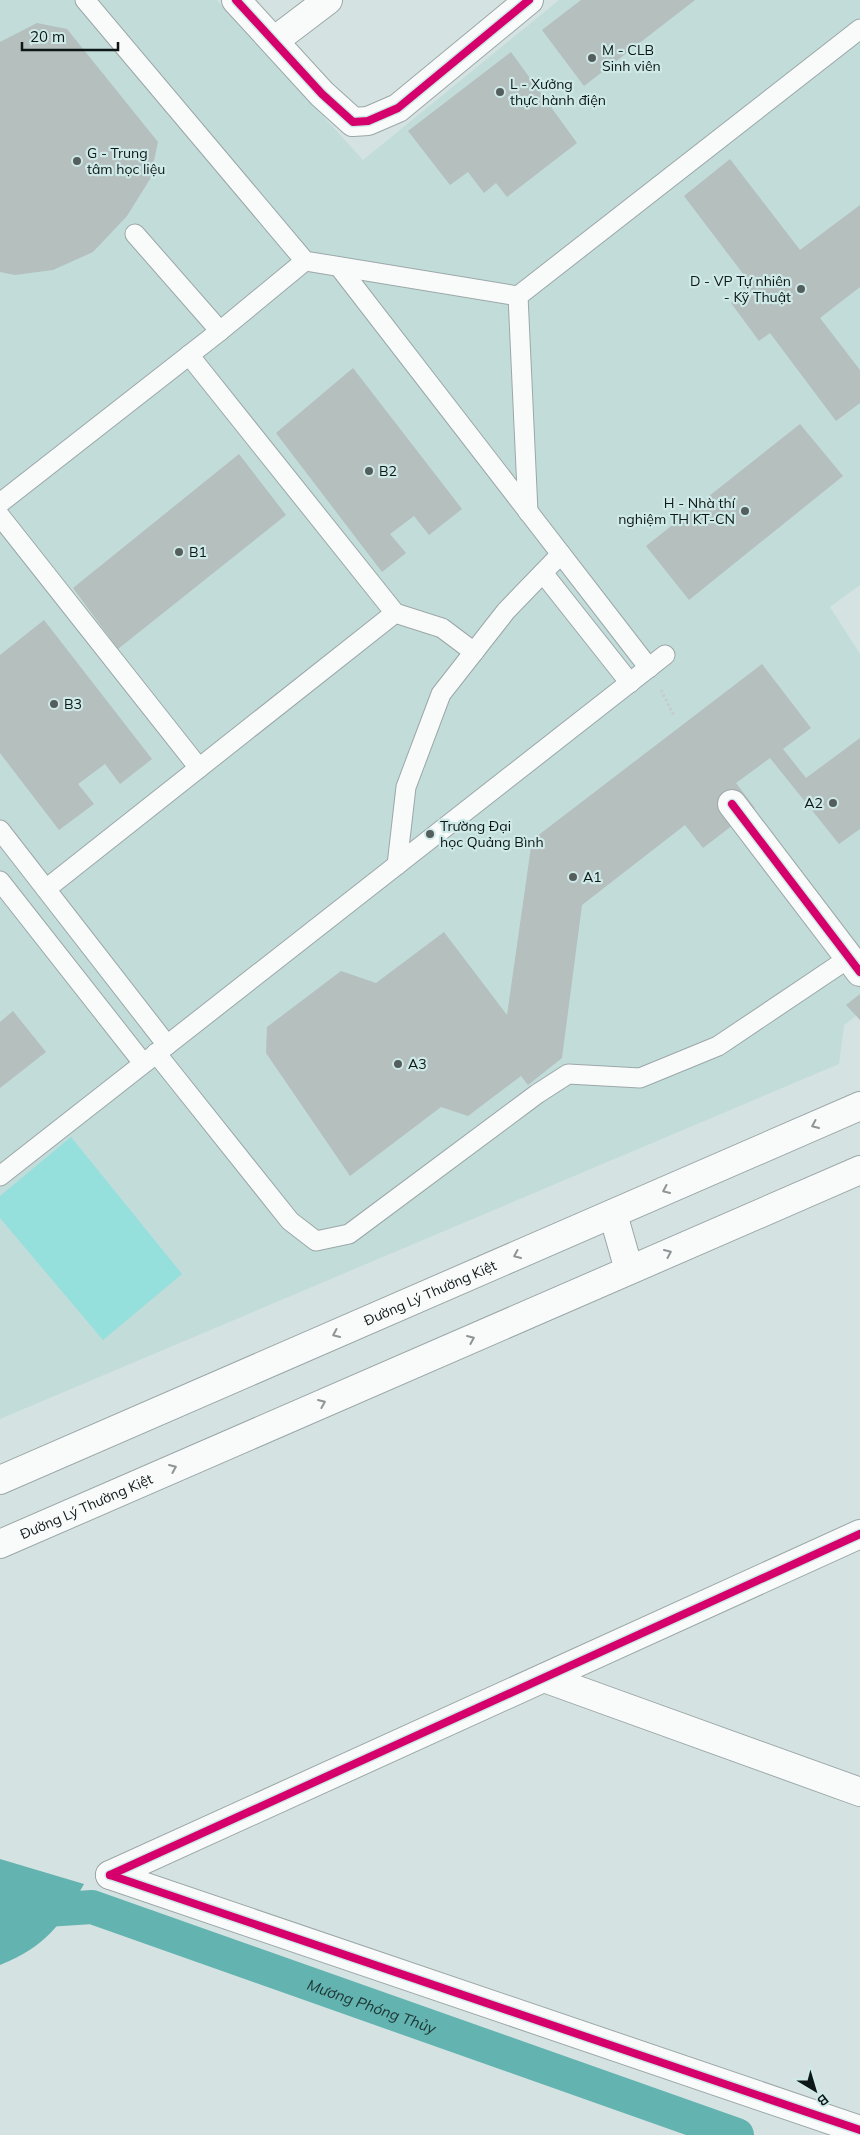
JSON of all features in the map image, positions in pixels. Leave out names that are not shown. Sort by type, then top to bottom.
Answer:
[{"type":"street","points":[[236,0],[338,110],[353,122],[368,121],[398,108],[529,0]]},
{"type":"street","points":[[274,41],[328,0]]},
{"type":"street","points":[[732,804],[855,965]]},
{"type":"street","name":"Đường Lý Thường Kiệt","points":[[0,1480],[860,1106]]},
{"type":"street","name":"Đường Lý Thường Kiệt","points":[[0,1544],[860,1170]]},
{"type":"street","points":[[612,1214],[629,1270]]},
{"type":"street","points":[[860,1534],[110,1875],[860,2130]]},
{"type":"street","points":[[544,1678],[860,1792]]},
{"type":"lane","points":[[85,0],[305,261],[518,296],[860,29]]},
{"type":"lane","points":[[136,234],[220,331]]},
{"type":"lane","points":[[0,503],[220,331],[305,261]]},
{"type":"lane","points":[[340,268],[649,668]]},
{"type":"lane","points":[[518,296],[528,512]]},
{"type":"lane","points":[[189,355],[395,613],[442,628],[474,652]]},
{"type":"lane","points":[[0,516],[199,768]]},
{"type":"lane","points":[[397,865],[406,787],[441,694],[506,611],[561,554]]},
{"type":"lane","points":[[543,573],[630,683]]},
{"type":"lane","points":[[46,889],[395,613]]},
{"type":"lane","points":[[0,1176],[665,655]]},
{"type":"lane","points":[[0,830],[46,889],[155,1054]]},
{"type":"lane","points":[[0,881],[155,1054],[290,1221],[316,1241],[349,1234],[537,1094],[568,1074],[640,1078],[718,1046],[855,965]]},
{"type":"shaded area","name":"Trường Đại học Quảng Bình","points":[[0,0],[217,0],[363,160],[559,0],[860,0],[860,585],[830,607],[860,654],[860,1013],[844,1025],[839,1064],[0,1419]]},
{"type":"shaded area","points":[[71,1137],[182,1274],[103,1340],[0,1218],[0,1196]]},
{"type":"shaded area","points":[[0,1859],[84,1884],[68,1911],[50,1933],[29,1951],[0,1965]]},
{"type":"building","name":"M - CLB Sinh viên","points":[[581,0],[695,0],[584,86],[542,30]]},
{"type":"building","name":"G - Trung tâm học liệu","points":[[37,23],[67,29],[158,142],[150,179],[127,216],[93,252],[53,270],[15,275],[0,272],[0,42]]},
{"type":"building","name":"L - Xưởng thực hành điện","points":[[511,52],[577,143],[507,197],[496,183],[484,193],[468,172],[450,185],[408,131]]},
{"type":"building","name":"D - VP Tự nhiên - Kỹ Thuật","points":[[730,159],[800,250],[860,205],[860,287],[820,318],[860,370],[860,403],[836,421],[770,333],[759,341],[731,303],[746,291],[740,284],[747,279],[684,196]]},
{"type":"building","name":"B2","points":[[353,368],[462,509],[429,535],[414,516],[390,534],[406,553],[382,572],[276,433]]},
{"type":"building","name":"H - Nhà thí nghiệm TH KT-CN","points":[[800,424],[843,476],[689,600],[646,546]]},
{"type":"building","name":"B1","points":[[239,454],[286,515],[118,649],[73,588]]},
{"type":"building","name":"B3","points":[[44,620],[152,759],[120,784],[105,764],[78,784],[94,804],[59,830],[0,753],[0,655]]},
{"type":"building","points":[[762,664],[811,728],[783,749],[806,778],[860,738],[860,829],[839,844],[770,758],[736,783],[755,808],[703,848],[685,825],[582,905],[562,1058],[528,1085],[521,1076],[468,1116],[441,1107],[350,1176],[266,1053],[267,1027],[341,971],[376,983],[444,932],[507,1015],[532,840]]},
{"type":"building","points":[[860,994],[860,1020],[846,1005]]},
{"type":"building","points":[[13,1011],[46,1052],[0,1088],[0,1022]]},
{"type":"waterway","name":"Mương Phóng Thủy","points":[[0,1913],[92,1907],[737,2135]]},
{"type":"cycle path","points":[[236,0],[322,94],[353,122],[368,121],[398,108],[529,0]]},
{"type":"cycle path","points":[[732,804],[860,972]]},
{"type":"cycle path","points":[[110,1875],[860,1534]]},
{"type":"cycle path","points":[[110,1875],[860,2130]]},
{"type":"place","name":"M - CLB Sinh viên","points":[[592,58]]},
{"type":"place","name":"L - Xưởng thực hành điện","points":[[500,92]]},
{"type":"place","name":"G - Trung tâm học liệu","points":[[77,161]]},
{"type":"place","name":"D - VP Tự nhiên - Kỹ Thuật","points":[[801,289]]},
{"type":"place","name":"B2","points":[[369,471]]},
{"type":"place","name":"H - Nhà thí nghiệm TH KT-CN","points":[[745,511]]},
{"type":"place","name":"B1","points":[[179,552]]},
{"type":"place","name":"B3","points":[[54,704]]},
{"type":"place","name":"A2","points":[[833,803]]},
{"type":"place","name":"Trường Đại học Quảng Bình","points":[[430,834]]},
{"type":"place","name":"A1","points":[[573,877]]},
{"type":"place","name":"A3","points":[[398,1064]]}]
